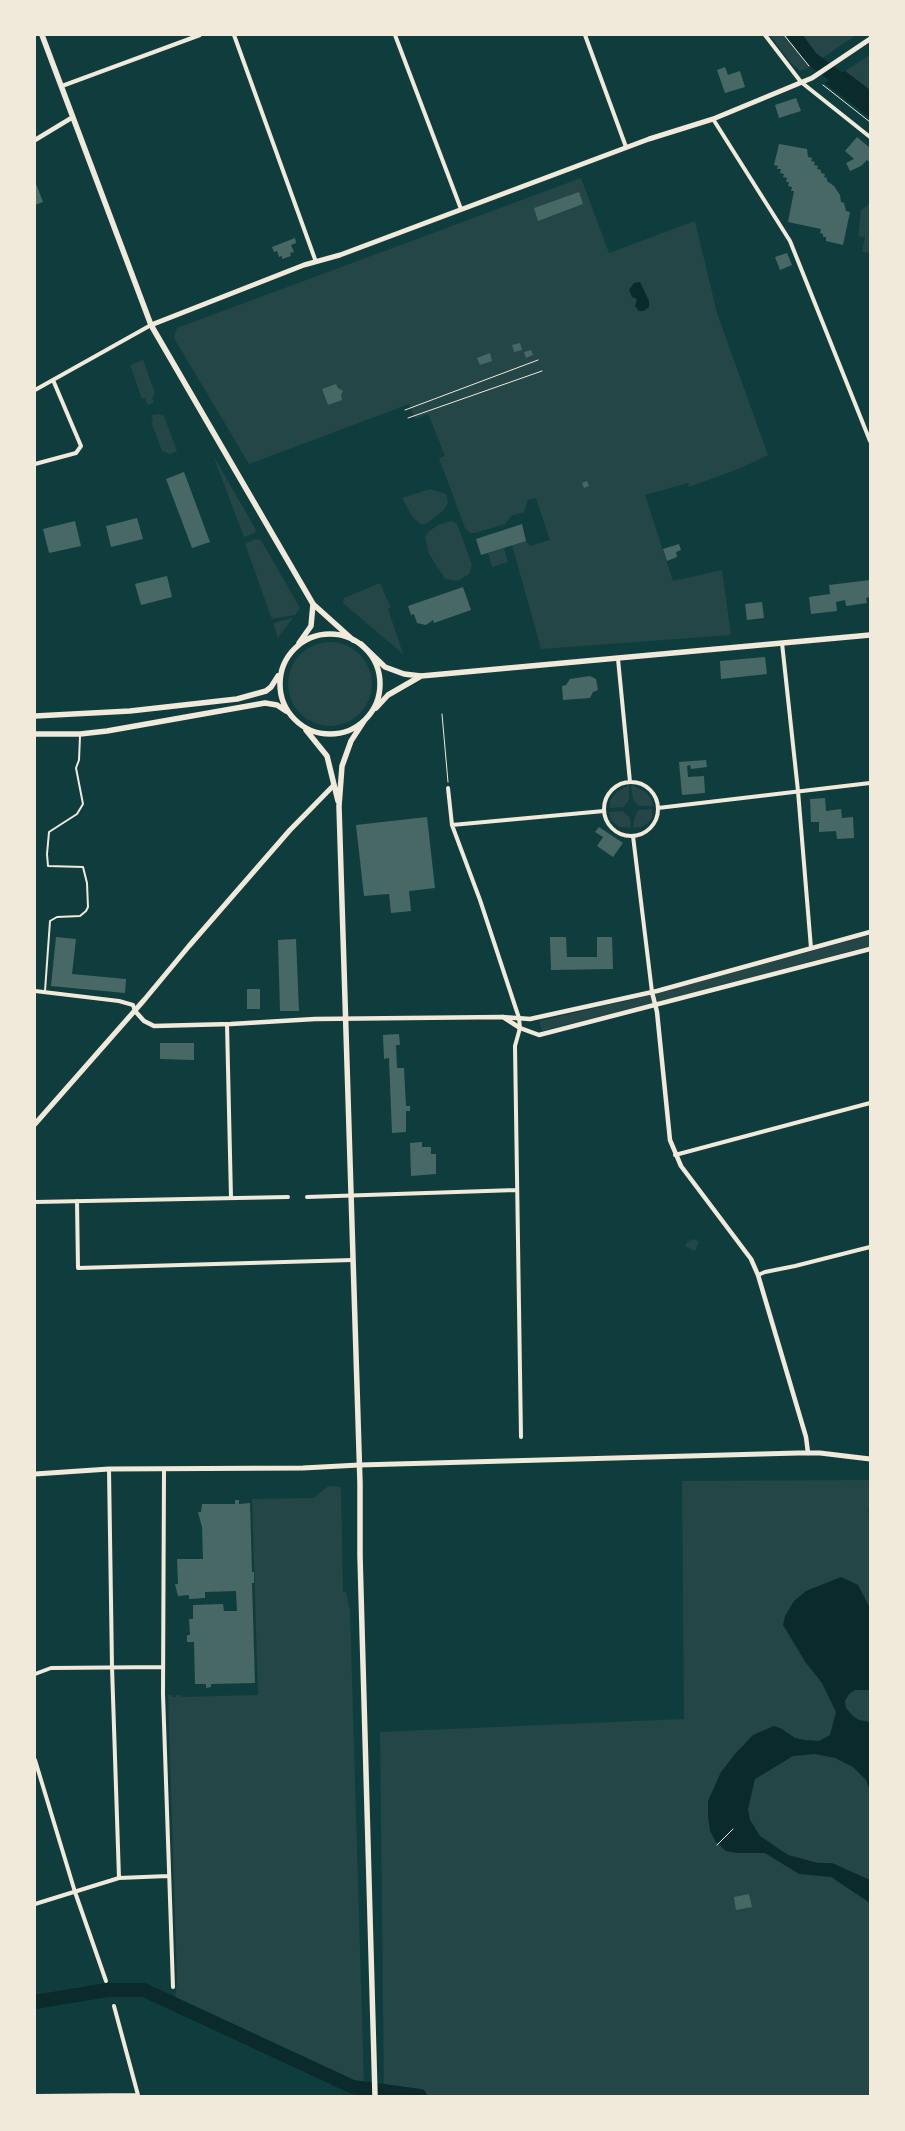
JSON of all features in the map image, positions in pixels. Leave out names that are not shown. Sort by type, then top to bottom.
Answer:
[{"type":"main road","points":[[42,35],[151,325],[313,604],[385,666],[404,674],[421,676],[870,635]]},
{"type":"main road","points":[[151,325],[626,147],[712,119],[812,78],[870,39]]},
{"type":"main road","points":[[35,716],[130,711],[237,699],[257,694],[272,687],[283,665],[311,626],[313,604]]},
{"type":"main road","points":[[298,644],[320,635],[331,634],[354,640]]},
{"type":"main road","points":[[361,644],[375,662],[380,684],[375,706],[351,741],[342,766],[339,806],[352,1196],[375,2096]]},
{"type":"main road","points":[[283,665],[279,688],[283,702],[292,716]]},
{"type":"main road","points":[[301,724],[326,734],[348,731],[366,719],[388,696],[421,676]]},
{"type":"main road","points":[[35,734],[80,734],[107,731],[265,703],[277,705],[301,724],[320,744],[327,756],[339,806]]},
{"type":"main road","points":[[35,1124],[135,1012],[189,946],[298,821],[334,785]]},
{"type":"main road","points":[[35,1474],[109,1469],[302,1468],[808,1453],[870,1459]]},
{"type":"street","points":[[62,86],[200,35]]},
{"type":"street","points":[[234,35],[316,262]]},
{"type":"street","points":[[395,35],[461,209]]},
{"type":"street","points":[[585,35],[626,147]]},
{"type":"street","points":[[765,35],[801,82],[870,137]]},
{"type":"street","points":[[35,140],[73,117]]},
{"type":"street","points":[[712,119],[790,241],[870,441]]},
{"type":"street","points":[[35,390],[151,325]]},
{"type":"street","points":[[35,464],[76,452],[81,446],[53,380]]},
{"type":"street","points":[[782,642],[798,791],[811,948]]},
{"type":"street","points":[[618,659],[630,782]]},
{"type":"street","points":[[630,782],[640,784],[649,789],[656,798],[658,808],[657,818],[652,828],[643,834],[633,836],[622,835],[613,830],[606,821],[604,811],[605,800],[611,791],[619,785],[630,782]]},
{"type":"street","points":[[658,808],[870,782]]},
{"type":"street","points":[[448,788],[452,825],[520,1018],[520,1028],[515,1046],[521,1437]]},
{"type":"street","points":[[452,825],[604,811]]},
{"type":"street","points":[[633,836],[670,1140],[681,1166],[751,1259],[758,1275],[806,1437],[808,1453]]},
{"type":"street","points":[[35,991],[119,1001],[133,1006],[135,1012],[149,1025],[227,1024],[346,1018],[502,1017],[530,1019],[652,992],[870,932]]},
{"type":"street","points":[[502,1017],[520,1028],[539,1035],[870,949]]},
{"type":"street","points":[[227,1024],[231,1198]]},
{"type":"street","points":[[675,1155],[870,1103]]},
{"type":"street","points":[[307,1197],[516,1190]]},
{"type":"street","points":[[35,1202],[288,1197]]},
{"type":"street","points":[[77,1201],[78,1268],[353,1260]]},
{"type":"street","points":[[758,1275],[870,1247]]},
{"type":"street","points":[[109,1469],[112,1667],[119,1878]]},
{"type":"street","points":[[164,1469],[163,1667],[168,1876],[174,1987]]},
{"type":"street","points":[[35,1674],[51,1668],[163,1667]]},
{"type":"street","points":[[35,1760],[75,1892],[106,1981]]},
{"type":"street","points":[[35,1904],[119,1878],[168,1876]]},
{"type":"street","points":[[35,2096],[138,2095],[114,2006]]},
{"type":"lane","points":[[45,992],[50,921],[57,917],[80,916],[86,911],[88,906],[87,883],[83,867],[48,866],[47,854],[49,832],[77,814],[83,804],[76,768],[79,760],[80,734]]},
{"type":"path","points":[[784,35],[809,66]]},
{"type":"path","points":[[823,85],[870,122]]},
{"type":"path","points":[[404,410],[538,360]]},
{"type":"path","points":[[408,418],[542,371]]},
{"type":"path","points":[[442,714],[448,788]]},
{"type":"path","points":[[716,1845],[733,1829]]},
{"type":"shaded area","points":[[770,35],[856,35],[806,69],[800,71],[791,63]]},
{"type":"shaded area","points":[[870,55],[870,90],[845,71]]},
{"type":"shaded area","points":[[845,71],[870,90],[870,118],[825,83]]},
{"type":"shaded area","points":[[581,178],[609,253],[695,221],[717,313],[768,455],[741,468],[689,487],[688,483],[645,495],[673,581],[722,570],[731,635],[541,649],[512,545],[526,541],[530,546],[550,540],[536,498],[528,500],[524,512],[511,516],[505,524],[470,533],[465,528],[439,458],[445,456],[428,414],[415,419],[409,404],[249,464],[174,338],[177,328]]},
{"type":"shaded area","points":[[870,198],[870,253],[862,252],[865,237],[858,236],[861,210],[868,205]]},
{"type":"shaded area","points":[[640,282],[649,301],[649,307],[644,311],[639,311],[635,306],[637,299],[632,297],[629,290],[634,283]]},
{"type":"shaded area","points":[[143,360],[155,393],[152,398],[154,402],[148,405],[145,398],[142,399],[130,365]]},
{"type":"shaded area","points":[[152,415],[164,416],[177,451],[170,454],[162,451],[151,421],[153,421]]},
{"type":"shaded area","points":[[213,455],[256,530],[255,533],[244,537]]},
{"type":"shaded area","points":[[430,489],[446,494],[448,503],[443,511],[426,524],[420,524],[412,516],[402,498]]},
{"type":"shaded area","points":[[452,521],[457,524],[472,565],[469,574],[458,581],[445,579],[429,554],[425,538],[428,532],[438,525]]},
{"type":"shaded area","points":[[256,539],[261,540],[300,608],[295,615],[272,619],[245,544]]},
{"type":"shaded area","points":[[504,548],[508,562],[492,567],[488,553]]},
{"type":"shaded area","points":[[380,583],[391,608],[388,609],[403,654],[343,603],[344,598]]},
{"type":"shaded area","points":[[293,618],[282,632],[278,638],[273,623]]},
{"type":"shaded area","points":[[330,642],[353,649],[365,661],[372,684],[365,707],[353,719],[330,726],[307,719],[295,707],[288,684],[295,661],[307,649]]},
{"type":"shaded area","points":[[629,785],[629,799],[624,807],[610,808],[610,800],[617,792]]},
{"type":"shaded area","points":[[631,785],[646,792],[651,798],[653,806],[639,806],[633,800]]},
{"type":"shaded area","points":[[652,809],[652,818],[648,823],[641,827],[633,828],[638,810]]},
{"type":"shaded area","points":[[623,811],[630,818],[631,828],[619,827],[611,820],[609,812]]},
{"type":"shaded area","points":[[870,935],[870,946],[657,1002],[655,994]]},
{"type":"shaded area","points":[[651,995],[653,1003],[542,1031],[539,1021]]},
{"type":"shaded area","points":[[694,1239],[699,1242],[695,1251],[685,1246],[688,1241]]},
{"type":"shaded area","points":[[870,1480],[870,1508],[868,1511],[870,1516],[870,2096],[384,2096],[380,1732],[684,1719],[682,1481]]},
{"type":"shaded area","points":[[328,1486],[341,1487],[343,1592],[346,1592],[350,1611],[364,2086],[355,2086],[175,2003],[177,1978],[168,1695],[176,1697],[176,1695],[181,1695],[181,1697],[258,1695],[252,1499],[314,1498]]},
{"type":"shaded area","points":[[841,1577],[858,1585],[870,1608],[870,1690],[855,1690],[849,1694],[845,1701],[846,1708],[853,1716],[859,1720],[870,1722],[870,1791],[866,1780],[853,1767],[835,1758],[815,1754],[793,1756],[755,1779],[748,1809],[750,1820],[760,1836],[788,1855],[818,1863],[832,1863],[870,1880],[870,1903],[831,1877],[799,1874],[765,1853],[726,1851],[716,1842],[710,1831],[708,1816],[708,1801],[721,1772],[753,1735],[774,1726],[795,1738],[805,1740],[819,1741],[830,1735],[836,1712],[822,1683],[806,1663],[783,1625],[785,1616],[794,1601],[806,1591]]},
{"type":"building","points":[[725,67],[728,75],[740,71],[745,87],[725,93],[717,70]]},
{"type":"building","points":[[796,98],[801,111],[779,118],[775,105]]},
{"type":"building","points":[[857,137],[870,148],[870,163],[867,160],[861,166],[850,171],[846,163],[854,159],[845,151]]},
{"type":"building","points":[[779,144],[807,149],[808,157],[812,158],[811,161],[815,162],[814,165],[818,166],[817,169],[825,174],[824,177],[827,178],[827,181],[834,186],[840,195],[841,202],[844,203],[846,211],[850,212],[843,245],[826,241],[826,237],[823,237],[823,234],[820,233],[821,229],[788,222],[794,191],[791,191],[792,187],[788,186],[789,182],[786,182],[787,178],[783,177],[784,174],[780,173],[781,169],[777,169],[778,166],[774,165]]},
{"type":"building","points":[[35,181],[43,202],[35,205]]},
{"type":"building","points":[[579,192],[583,204],[538,221],[534,208]]},
{"type":"building","points":[[295,238],[296,243],[291,245],[294,252],[290,253],[291,256],[282,259],[282,256],[279,257],[277,251],[274,252],[272,247]]},
{"type":"building","points":[[787,253],[792,265],[780,270],[775,257]]},
{"type":"building","points":[[520,343],[522,350],[514,352],[512,345]]},
{"type":"building","points":[[531,350],[533,355],[526,358],[524,352]]},
{"type":"building","points":[[490,353],[492,361],[480,365],[477,358]]},
{"type":"building","points":[[336,384],[343,391],[341,395],[342,400],[328,405],[322,389]]},
{"type":"building","points":[[184,472],[210,542],[192,548],[166,479]]},
{"type":"building","points":[[587,481],[589,486],[584,488],[582,483]]},
{"type":"building","points":[[137,518],[143,539],[111,547],[106,526]]},
{"type":"building","points":[[75,521],[81,546],[49,553],[43,529]]},
{"type":"building","points":[[522,524],[526,541],[481,555],[476,539]]},
{"type":"building","points":[[679,544],[681,550],[676,552],[677,557],[667,561],[663,549]]},
{"type":"building","points":[[167,576],[172,597],[141,605],[135,584]]},
{"type":"building","points":[[870,580],[870,597],[866,598],[867,603],[846,606],[845,600],[836,602],[837,611],[811,614],[809,597],[830,594],[829,585]]},
{"type":"building","points":[[463,587],[471,610],[434,623],[433,620],[426,625],[417,623],[414,614],[411,615],[408,606]]},
{"type":"building","points":[[762,602],[764,618],[747,620],[745,604]]},
{"type":"building","points":[[765,657],[767,674],[721,679],[720,661]]},
{"type":"building","points":[[590,676],[596,679],[598,690],[593,692],[590,698],[563,700],[562,686],[566,685],[570,679]]},
{"type":"building","points":[[706,760],[707,767],[691,769],[690,765],[687,766],[688,777],[704,776],[705,793],[682,795],[679,762]]},
{"type":"building","points":[[825,798],[826,811],[841,809],[842,818],[853,817],[854,838],[837,839],[836,831],[819,832],[819,822],[811,822],[810,799]]},
{"type":"building","points":[[427,817],[435,888],[409,891],[411,911],[391,913],[389,894],[364,896],[356,825]]},
{"type":"building","points":[[599,827],[623,843],[613,857],[597,846],[603,837],[595,832]]},
{"type":"building","points":[[56,937],[76,939],[72,974],[126,979],[125,993],[51,986]]},
{"type":"building","points":[[550,937],[566,937],[567,957],[597,957],[597,937],[612,937],[613,969],[551,970]]},
{"type":"building","points":[[296,939],[299,1011],[280,1011],[278,940]]},
{"type":"building","points":[[247,989],[260,989],[260,1009],[247,1009]]},
{"type":"building","points":[[399,1034],[400,1045],[396,1045],[397,1068],[404,1068],[406,1106],[410,1106],[410,1111],[406,1111],[406,1132],[392,1133],[389,1058],[384,1059],[383,1035]]},
{"type":"building","points":[[160,1043],[194,1043],[194,1060],[160,1059]]},
{"type":"building","points":[[422,1142],[422,1147],[431,1147],[431,1154],[436,1154],[436,1174],[411,1176],[410,1143]]},
{"type":"building","points":[[235,1500],[239,1500],[239,1504],[250,1503],[252,1572],[254,1572],[254,1583],[252,1583],[255,1683],[211,1684],[211,1687],[206,1688],[206,1684],[195,1684],[194,1642],[187,1642],[187,1635],[190,1635],[189,1619],[193,1619],[193,1605],[223,1604],[224,1611],[237,1611],[236,1591],[205,1592],[205,1598],[189,1599],[189,1595],[178,1596],[175,1584],[178,1584],[177,1559],[203,1559],[202,1527],[198,1512],[201,1512],[202,1504],[235,1504]]},
{"type":"building","points":[[749,1894],[752,1907],[736,1910],[734,1897]]},
{"type":"waterway","points":[[794,35],[811,58],[870,102]]},
{"type":"waterway","points":[[35,2002],[107,1990],[144,1990],[353,2087],[420,2096]]}]
